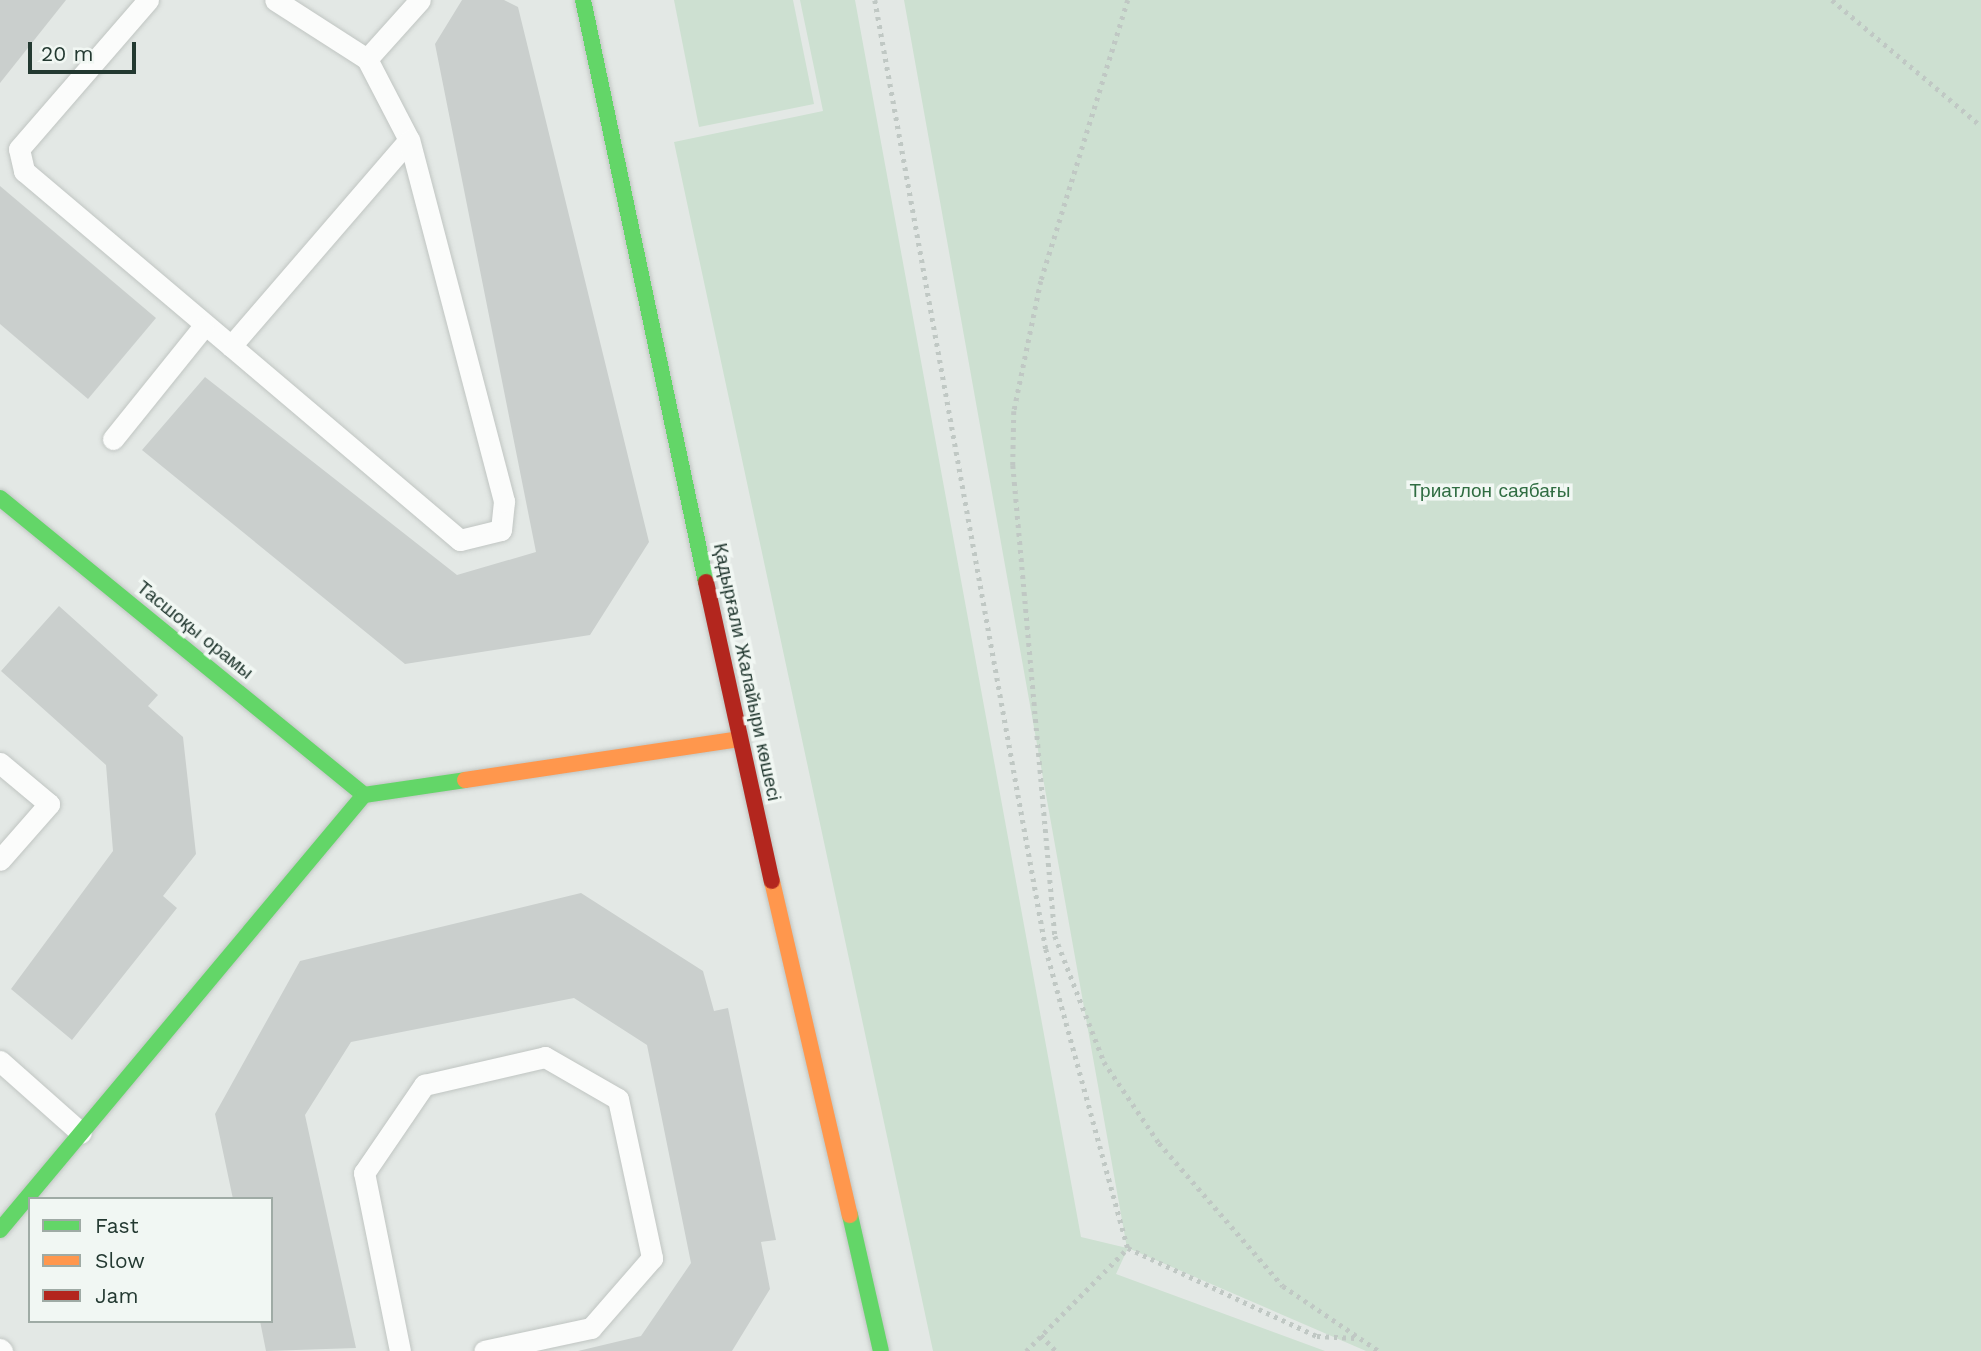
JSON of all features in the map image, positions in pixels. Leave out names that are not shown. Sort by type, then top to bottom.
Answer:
[{"type":"street","name":"Қадырғали Жалайыри көшесі","points":[[583,0],[739,739],[881,1351]]},
{"type":"street","name":"Тасшоқы орамы","points":[[0,498],[364,795]]},
{"type":"street","points":[[0,1230],[364,795],[739,739]]},
{"type":"lane","points":[[148,0],[19,149],[24,171],[202,327],[231,346],[460,540],[500,530],[504,501],[409,140],[367,59],[275,0]]},
{"type":"lane","points":[[367,59],[420,0]]},
{"type":"lane","points":[[231,346],[409,140]]},
{"type":"lane","points":[[113,439],[202,327]]},
{"type":"lane","points":[[0,763],[48,804],[0,860]]},
{"type":"lane","points":[[400,1351],[364,1173],[424,1085],[545,1057],[618,1099],[652,1258],[591,1328],[484,1351]]},
{"type":"lane","points":[[0,1061],[81,1133]]},
{"type":"path","points":[[875,0],[1046,949],[1088,1123],[1128,1248],[1317,1336],[1355,1338]]},
{"type":"path","points":[[1128,0],[1041,281],[1014,411],[1013,465],[1055,936],[1104,1062],[1159,1143],[1283,1286],[1355,1338],[1379,1351]]},
{"type":"path","points":[[1832,0],[1981,126]]},
{"type":"path","points":[[1026,1351],[1128,1248]]},
{"type":"path","points":[[1041,1335],[1056,1351]]},
{"type":"green space","points":[[674,0],[793,0],[814,104],[699,127]]},
{"type":"green space","name":"Триатлон саябағы","points":[[800,0],[855,0],[1081,1237],[1127,1248],[904,0],[1981,0],[1981,1351],[1366,1351],[1128,1248],[1116,1274],[1325,1351],[933,1351],[674,142],[823,111]]},
{"type":"building","points":[[0,0],[66,0],[0,83]]},
{"type":"building","points":[[462,0],[504,0],[518,7],[649,542],[590,635],[405,664],[142,450],[205,377],[457,575],[536,552],[435,44]]},
{"type":"building","points":[[0,186],[156,318],[88,399],[0,324]]},
{"type":"building","points":[[59,606],[158,695],[148,706],[183,737],[196,854],[163,896],[177,908],[72,1040],[11,989],[113,851],[106,765],[1,671]]},
{"type":"building","points":[[581,893],[703,971],[714,1011],[728,1008],[776,1240],[761,1242],[770,1289],[732,1351],[578,1351],[641,1336],[691,1263],[647,1045],[574,998],[351,1042],[305,1115],[356,1348],[266,1351],[260,1323],[273,1323],[273,1197],[233,1197],[215,1114],[300,961]]},
{"type":"traffic: fast","points":[[583,0],[706,582]]},
{"type":"traffic: fast","points":[[0,498],[364,795]]},
{"type":"traffic: fast","points":[[0,1230],[364,795],[465,780]]},
{"type":"traffic: fast","points":[[850,1215],[881,1351]]},
{"type":"traffic: slow","points":[[465,780],[739,739]]},
{"type":"traffic: slow","points":[[772,881],[850,1215]]},
{"type":"traffic: jam","points":[[706,582],[772,881]]}]
